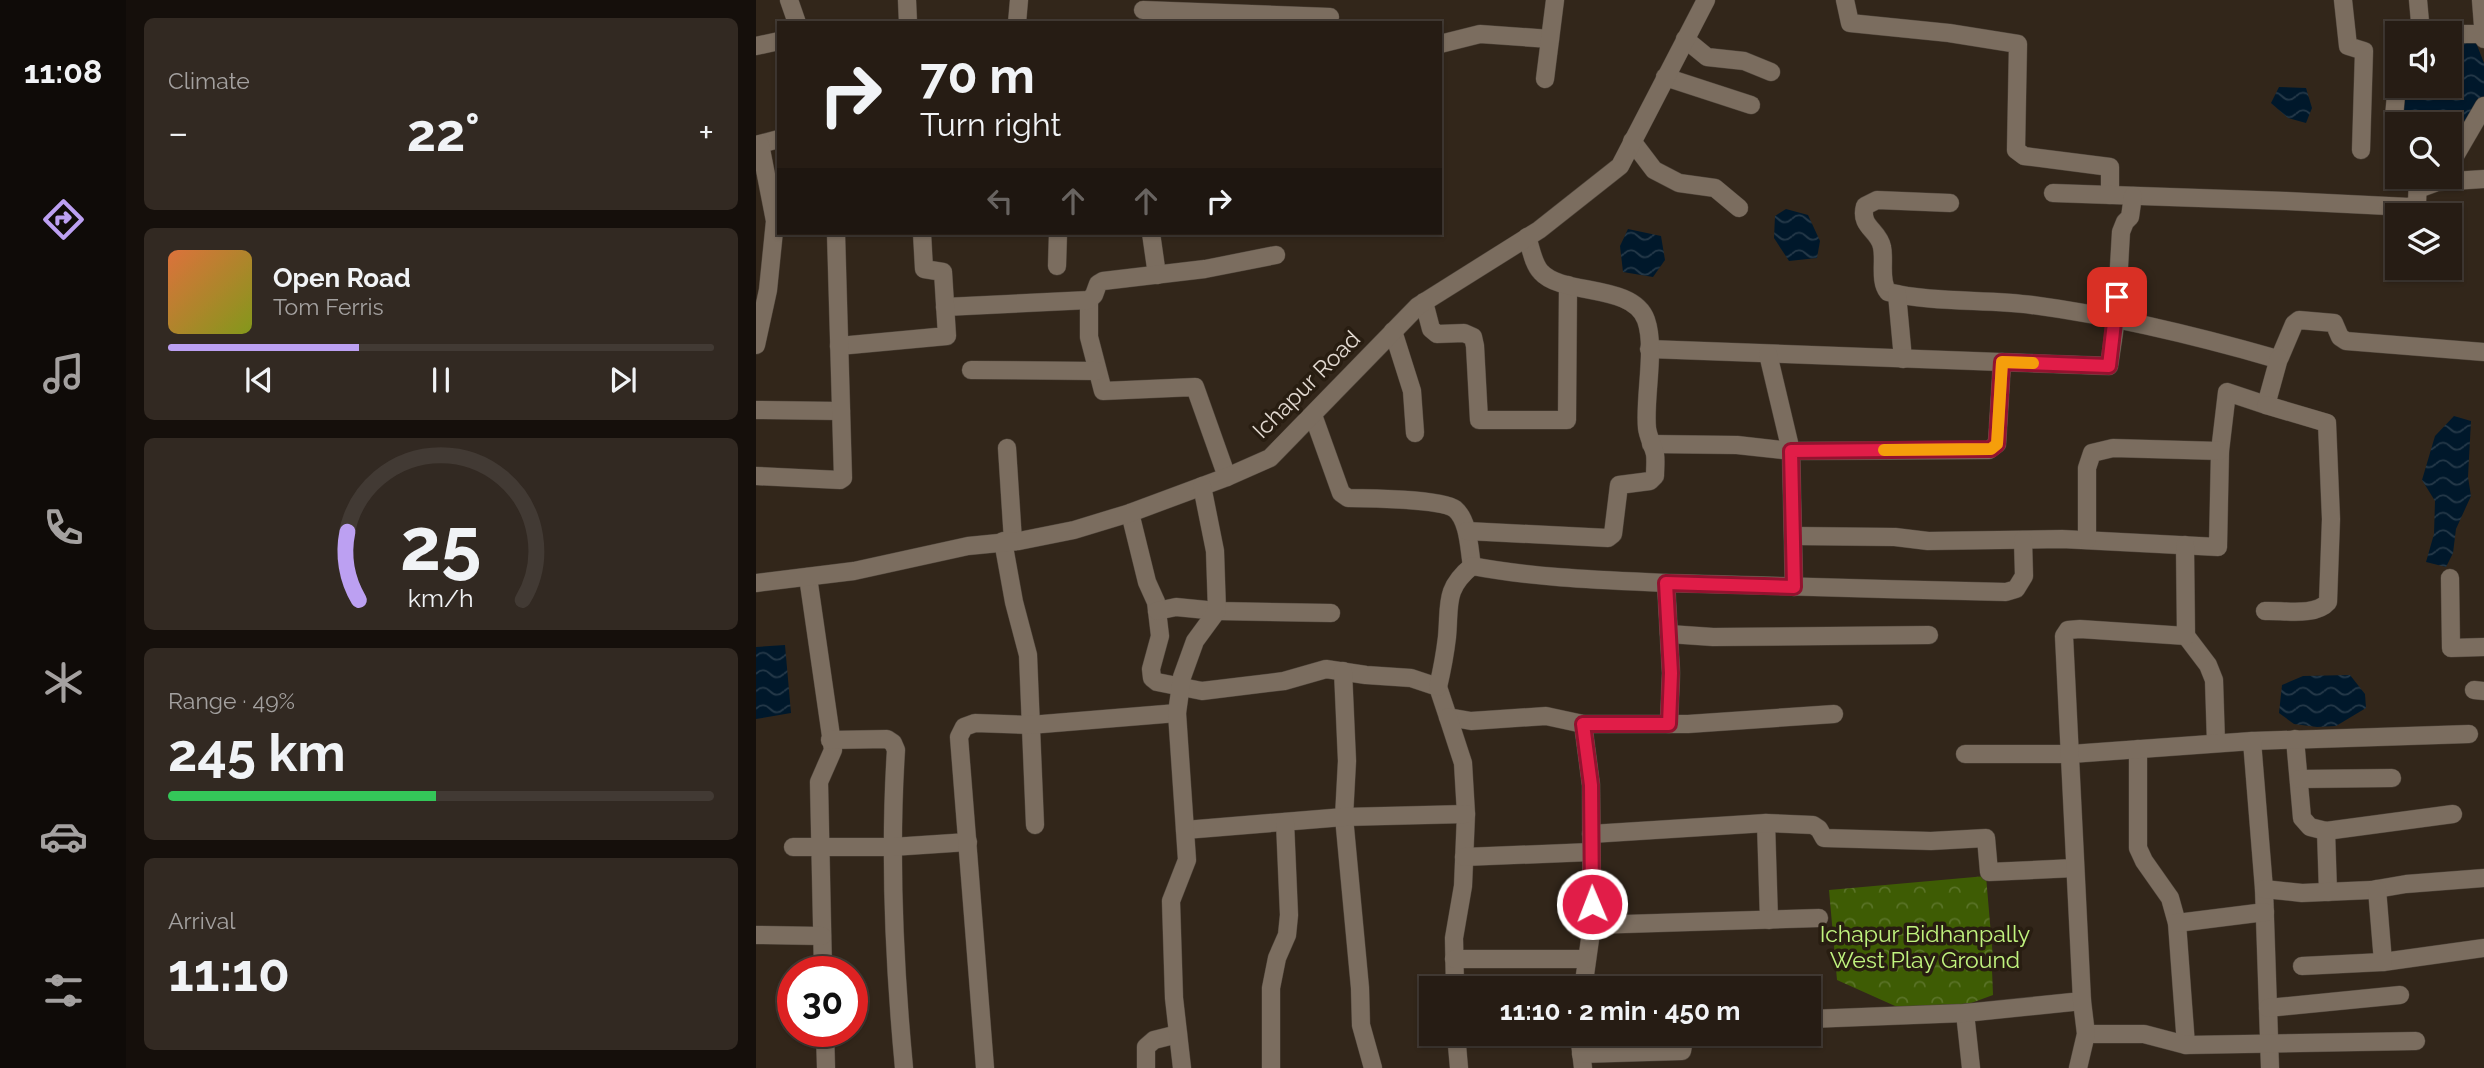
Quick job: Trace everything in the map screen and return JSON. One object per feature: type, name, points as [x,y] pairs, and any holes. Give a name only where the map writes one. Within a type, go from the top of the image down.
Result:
[{"type":"street","points":[[789,0],[796,21]]},
{"type":"street","points":[[907,0],[908,21]]},
{"type":"street","points":[[1017,21],[1019,0]]},
{"type":"street","points":[[1545,79],[1555,0]]},
{"type":"street","name":"Ichapur Road","points":[[756,583],[854,571],[968,546],[1074,530],[1130,513],[1270,458],[1424,302],[1527,237],[1620,166],[1706,0]]},
{"type":"street","points":[[1845,0],[1850,23],[1949,33],[2018,44],[2016,150],[2024,156],[2110,167],[2110,195]]},
{"type":"street","points":[[2343,0],[2348,46],[2364,51],[2361,150]]},
{"type":"street","points":[[2418,0],[2420,21]]},
{"type":"street","points":[[2462,34],[2484,35],[2481,0]]},
{"type":"street","points":[[1143,10],[1330,13]]},
{"type":"street","points":[[1442,44],[1480,34],[1550,39]]},
{"type":"street","points":[[1685,39],[1707,57],[1744,61],[1771,72]]},
{"type":"street","points":[[756,46],[777,41]]},
{"type":"street","points":[[1665,77],[1751,105]]},
{"type":"street","points":[[2462,144],[2484,106]]},
{"type":"street","points":[[756,345],[762,289],[775,221],[758,144],[777,139]]},
{"type":"street","points":[[1632,141],[1654,170],[1679,183],[1715,188],[1739,208]]},
{"type":"street","points":[[2462,180],[2484,179]]},
{"type":"street","points":[[2053,193],[2409,207],[2417,204],[2418,189]]},
{"type":"street","points":[[1649,349],[2109,366],[2116,319],[2121,232],[2130,217],[2133,196]]},
{"type":"street","points":[[1950,203],[1877,200],[1865,206],[1865,223],[1882,245],[1885,290],[1897,294],[2031,305],[2116,319],[2279,358]]},
{"type":"street","points":[[756,476],[843,478],[836,235]]},
{"type":"street","points":[[839,346],[947,336],[943,272],[924,269],[922,235]]},
{"type":"street","points":[[1057,266],[1058,235]]},
{"type":"street","points":[[1152,235],[1157,275]]},
{"type":"street","points":[[1467,531],[1610,537],[1613,534],[1619,485],[1654,479],[1655,454],[1647,430],[1649,349],[1646,320],[1635,304],[1624,299],[1568,285],[1545,276],[1539,271],[1527,237]]},
{"type":"street","points":[[945,307],[1089,300],[1094,296],[1100,282],[1205,270],[1276,255]]},
{"type":"street","points":[[1424,302],[1431,329],[1437,334],[1464,333],[1473,337],[1479,420],[1567,420],[1568,285]]},
{"type":"street","points":[[1897,294],[1903,359]]},
{"type":"street","points":[[1089,300],[1089,337],[1103,391],[1195,387],[1227,477]]},
{"type":"street","points":[[2266,405],[2279,358],[2294,324],[2299,320],[2333,323],[2337,326],[2340,337],[2346,341],[2484,352]]},
{"type":"street","points":[[1393,331],[1412,391],[1415,433]]},
{"type":"street","points":[[1768,354],[1791,451],[1794,587]]},
{"type":"street","points":[[1651,444],[1737,445],[1791,451],[1991,449],[1997,444],[2002,362]]},
{"type":"street","points":[[971,370],[1097,371]]},
{"type":"street","points":[[1794,537],[1895,537],[1928,541],[2087,540],[2218,547],[2220,451],[2227,392],[2327,423],[2331,519],[2328,602],[2314,610],[2264,611]]},
{"type":"street","points":[[756,410],[841,411]]},
{"type":"street","points":[[1313,415],[1338,489],[1344,496],[1447,505],[1458,511],[1467,531],[1472,566]]},
{"type":"street","points":[[1007,448],[1008,541],[1014,602],[1028,655],[1035,825]]},
{"type":"street","points":[[2087,540],[2087,468],[2092,453],[2113,448],[2220,451]]},
{"type":"street","points":[[1182,1068],[1174,998],[1171,901],[1187,860],[1177,713],[1182,677],[1195,641],[1217,611],[1215,551],[1202,485]]},
{"type":"street","points":[[1130,513],[1147,582],[1156,602],[1160,636],[1151,669],[1152,678],[1157,682],[1202,691],[1284,681],[1326,669],[1411,678],[1438,687]]},
{"type":"street","points":[[1472,566],[1517,575],[1666,583],[2006,592],[2016,589],[2024,576],[2023,540]]},
{"type":"street","points":[[2185,545],[2186,636],[2208,665],[2214,680],[2216,743]]},
{"type":"street","points":[[1455,976],[1454,938],[1463,886],[1466,814],[1463,763],[1438,687],[1447,636],[1448,598],[1458,578],[1472,566]]},
{"type":"street","points":[[808,577],[833,750],[819,782],[823,956]]},
{"type":"street","points":[[2450,578],[2451,648],[2484,647]]},
{"type":"street","points":[[1666,583],[1669,724]]},
{"type":"street","points":[[1157,611],[1176,607],[1217,611],[1331,612]]},
{"type":"street","points":[[2078,1068],[2086,1034],[2063,644],[2068,630],[2186,636]]},
{"type":"street","points":[[1669,634],[1713,637],[1929,635]]},
{"type":"street","points":[[1343,671],[1348,761],[1344,817],[1354,947],[1360,988],[1361,1025],[1374,1068]]},
{"type":"street","points":[[985,1068],[959,737],[964,727],[975,723],[1030,725],[1177,713]]},
{"type":"street","points":[[1448,717],[1471,721],[1546,716],[1583,724],[1669,724],[1834,714]]},
{"type":"street","points":[[1583,724],[1591,785],[1592,925],[1585,976]]},
{"type":"street","points":[[1965,754],[2071,754],[2252,741],[2469,734]]},
{"type":"street","points":[[830,740],[887,739],[893,743],[896,750],[892,847],[896,979],[904,1068]]},
{"type":"street","points":[[2295,739],[2304,821],[2310,827],[2326,831],[2453,814]]},
{"type":"street","points":[[2252,741],[2264,889],[2270,1068]]},
{"type":"street","points":[[2138,749],[2138,848],[2170,898],[2177,923],[2186,1045]]},
{"type":"street","points":[[2299,779],[2392,778]]},
{"type":"street","points":[[1185,830],[1344,817],[1466,814]]},
{"type":"street","points":[[1272,1068],[1272,980],[1277,958],[1287,935],[1289,915],[1285,822]]},
{"type":"street","points":[[1464,857],[1766,823],[1813,825],[1824,838],[1931,841],[1986,838],[1989,872],[2075,868]]},
{"type":"street","points":[[1766,823],[1769,919]]},
{"type":"street","points":[[2326,831],[2328,892]]},
{"type":"street","points":[[793,847],[892,847],[968,842]]},
{"type":"street","points":[[2264,889],[2302,893],[2377,890],[2406,884],[2484,878]]},
{"type":"street","points":[[2377,890],[2383,962]]},
{"type":"street","points":[[2177,923],[2265,912]]},
{"type":"street","points":[[1592,925],[1819,918]]},
{"type":"street","points":[[756,935],[822,936]]},
{"type":"street","points":[[2302,966],[2383,962],[2484,948]]},
{"type":"street","points":[[1454,959],[1587,959]]},
{"type":"street","points":[[2268,1008],[2399,995]]},
{"type":"street","points":[[1821,1019],[1965,1013],[2082,1001]]},
{"type":"street","points":[[1965,1013],[1971,1068]]},
{"type":"street","points":[[1146,1068],[1146,1047],[1154,1040],[1178,1034]]},
{"type":"street","points":[[2086,1034],[2144,1034],[2186,1045],[2416,1041]]},
{"type":"street","points":[[1457,1046],[1459,1068]]},
{"type":"street","points":[[1582,1061],[1682,1051],[1683,1046]]},
{"type":"street","points":[[825,1047],[826,1068]]},
{"type":"green space","name":"Ichapur Bidhanpally West Play Ground","points":[[1986,876],[1994,970],[1993,995],[1963,1006],[1904,1010],[1837,980],[1829,890]]},
{"type":"water","points":[[2462,40],[2475,40],[2484,63],[2484,96],[2462,128],[2462,112],[2399,112],[2401,98],[2462,98]]},
{"type":"water","points":[[2279,87],[2306,88],[2312,108],[2306,123],[2288,118],[2271,103]]},
{"type":"water","points":[[1786,209],[1808,215],[1820,241],[1817,258],[1789,261],[1774,238],[1775,216]]},
{"type":"water","points":[[1628,229],[1661,236],[1665,260],[1653,277],[1623,272],[1620,246]]},
{"type":"water","points":[[2454,416],[2471,421],[2468,477],[2471,496],[2456,529],[2453,553],[2446,567],[2426,562],[2434,534],[2435,501],[2422,480],[2435,436]]},
{"type":"water","points":[[785,645],[791,713],[756,719],[756,647]]},
{"type":"water","points":[[2350,675],[2365,694],[2366,708],[2336,726],[2294,724],[2279,713],[2282,685],[2303,676]]},
{"type":"slow traffic","points":[[1884,450],[1989,450],[1995,447],[2002,362],[2033,363]]},
{"type":"route","points":[[1592,904],[1591,785],[1583,724],[1669,724],[1671,673],[1666,583],[1794,587],[1791,451],[1989,450],[1997,444],[2002,362],[2109,366],[2117,297]]}]
